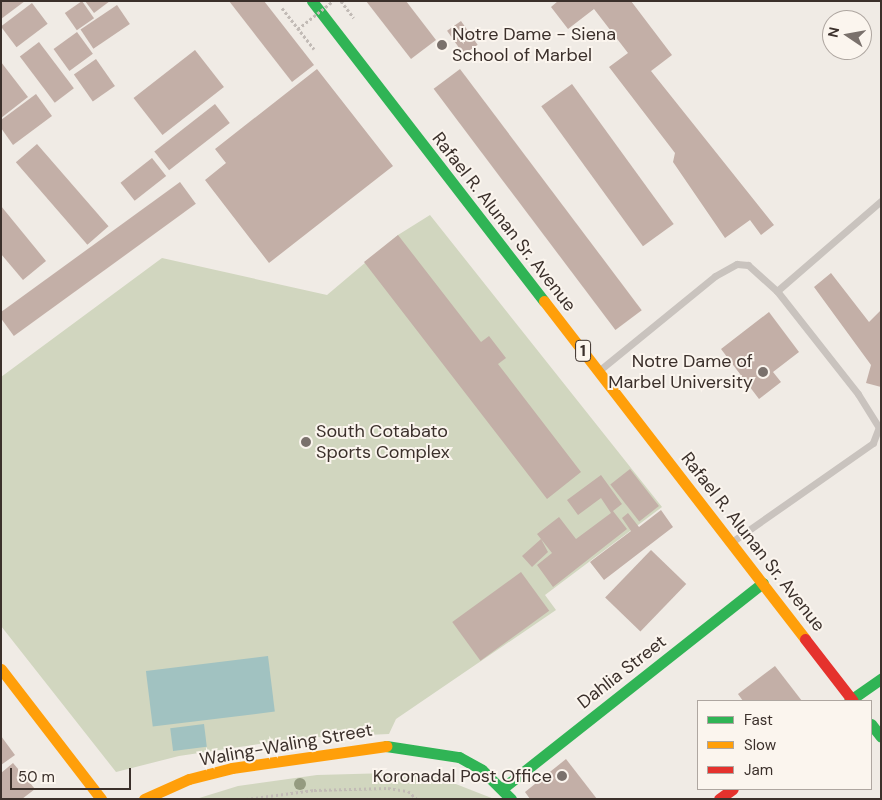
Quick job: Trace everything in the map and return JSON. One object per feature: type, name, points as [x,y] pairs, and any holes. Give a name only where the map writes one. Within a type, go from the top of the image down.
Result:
[{"type":"main road","name":"Rafael R. Alunan Sr. Avenue","points":[[312,1],[763,583],[851,700]]},
{"type":"main road","name":"Dahlia Street","points":[[503,788],[763,583]]},
{"type":"main road","points":[[1,669],[101,799]]},
{"type":"main road","points":[[853,700],[881,679]]},
{"type":"main road","points":[[872,725],[881,737]]},
{"type":"main road","name":"Waling-Waling Street","points":[[144,799],[189,779],[232,768],[384,746],[459,757],[503,788],[511,799]]},
{"type":"main road","points":[[719,799],[731,790]]},
{"type":"lane","points":[[777,291],[881,200]]},
{"type":"lane","points":[[599,371],[727,267],[748,265],[777,291],[869,409],[878,435],[864,450],[731,543]]},
{"type":"path","points":[[298,29],[333,1]]},
{"type":"path","points":[[341,1],[354,18]]},
{"type":"path","points":[[282,8],[314,49]]},
{"type":"path","points":[[246,799],[314,790],[388,788],[408,791],[417,799]]},
{"type":"green space","name":"South Cotabato Sports Complex","points":[[430,215],[662,507],[545,595],[556,610],[396,719],[389,734],[299,738],[179,756],[116,772],[1,626],[1,377],[162,258],[327,295],[398,235]]},
{"type":"green space","points":[[390,773],[438,777],[494,799],[196,799],[238,786],[317,775]]},
{"type":"water","points":[[268,656],[275,712],[153,727],[146,671]]},
{"type":"water","points":[[204,724],[207,747],[173,751],[170,728]]},
{"type":"building","points":[[1,1],[25,1],[1,19]]},
{"type":"building","points":[[82,1],[94,18],[77,30],[65,13]]},
{"type":"building","points":[[85,1],[110,1],[94,13]]},
{"type":"building","points":[[229,1],[264,1],[314,65],[292,82]]},
{"type":"building","points":[[366,1],[406,1],[436,40],[411,59]]},
{"type":"building","points":[[558,1],[631,1],[672,55],[651,71],[774,225],[761,235],[750,220],[725,238],[673,162],[675,153],[609,67],[628,53],[594,9],[568,29],[551,7]]},
{"type":"building","points":[[32,3],[48,24],[17,47],[1,26]]},
{"type":"building","points":[[117,5],[130,24],[93,49],[81,30]]},
{"type":"building","points":[[461,21],[478,45],[464,55],[447,31]]},
{"type":"building","points":[[77,32],[93,54],[69,71],[54,49]]},
{"type":"building","points":[[39,42],[74,88],[55,103],[20,56]]},
{"type":"building","points":[[195,50],[224,87],[162,135],[134,98]]},
{"type":"building","points":[[96,59],[115,86],[93,102],[74,74]]},
{"type":"building","points":[[1,62],[28,97],[1,118]]},
{"type":"building","points":[[317,69],[393,166],[269,263],[205,180],[226,163],[215,149]]},
{"type":"building","points":[[460,69],[642,310],[615,330],[434,89]]},
{"type":"building","points":[[572,84],[674,224],[643,246],[541,106]]},
{"type":"building","points":[[36,94],[52,116],[13,145],[1,128],[1,120]]},
{"type":"building","points":[[215,104],[230,123],[169,170],[154,151]]},
{"type":"building","points":[[37,144],[109,226],[87,245],[16,162]]},
{"type":"building","points":[[152,158],[166,176],[135,201],[120,183]]},
{"type":"building","points":[[180,182],[196,204],[14,336],[1,318],[1,312]]},
{"type":"building","points":[[1,206],[46,261],[23,280],[1,254]]},
{"type":"building","name":"South Cotabato Sports Complex","points":[[398,235],[481,342],[489,336],[506,358],[498,364],[581,472],[547,499],[364,262]]},
{"type":"building","points":[[831,273],[869,322],[881,310],[881,387],[866,383],[871,365],[814,287]]},
{"type":"building","points":[[769,312],[799,352],[773,372],[781,382],[759,399],[721,349]]},
{"type":"building","points":[[630,469],[659,506],[639,521],[610,484]]},
{"type":"building","points":[[601,475],[622,504],[613,511],[627,529],[553,587],[537,565],[552,553],[537,534],[559,517],[576,539],[611,513],[601,498],[578,515],[567,500]]},
{"type":"building","points":[[661,510],[673,527],[604,580],[590,562],[631,531],[622,518],[628,513],[639,527]]},
{"type":"building","points":[[541,539],[548,552],[532,567],[522,556]]},
{"type":"building","points":[[651,550],[686,584],[640,632],[605,597]]},
{"type":"building","points":[[521,572],[549,611],[480,661],[452,622]]},
{"type":"building","points":[[775,666],[801,700],[742,700],[738,694]]},
{"type":"building","points":[[1,736],[15,755],[1,765]]},
{"type":"building","name":"Koronadal Post Office","points":[[566,759],[597,799],[530,799],[525,792]]},
{"type":"building","points":[[13,763],[35,789],[22,799],[1,799],[1,773]]},
{"type":"traffic: fast","points":[[312,1],[544,301]]},
{"type":"traffic: fast","points":[[503,788],[763,583]]},
{"type":"traffic: fast","points":[[850,700],[881,679]]},
{"type":"traffic: fast","points":[[872,725],[881,737]]},
{"type":"traffic: fast","points":[[386,746],[459,757],[482,770],[511,799]]},
{"type":"traffic: slow","points":[[544,301],[805,639]]},
{"type":"traffic: slow","points":[[1,669],[101,799]]},
{"type":"traffic: slow","points":[[144,799],[189,779],[232,768],[386,746]]},
{"type":"traffic: jam","points":[[805,639],[852,700]]},
{"type":"traffic: jam","points":[[719,799],[732,790]]},
{"type":"place","name":"Notre Dame - Siena School of Marbel","points":[[442,45]]},
{"type":"place","name":"Notre Dame of Marbel University","points":[[763,372]]},
{"type":"place","name":"South Cotabato Sports Complex","points":[[306,442]]},
{"type":"place","name":"Koronadal Post Office","points":[[562,776]]}]
